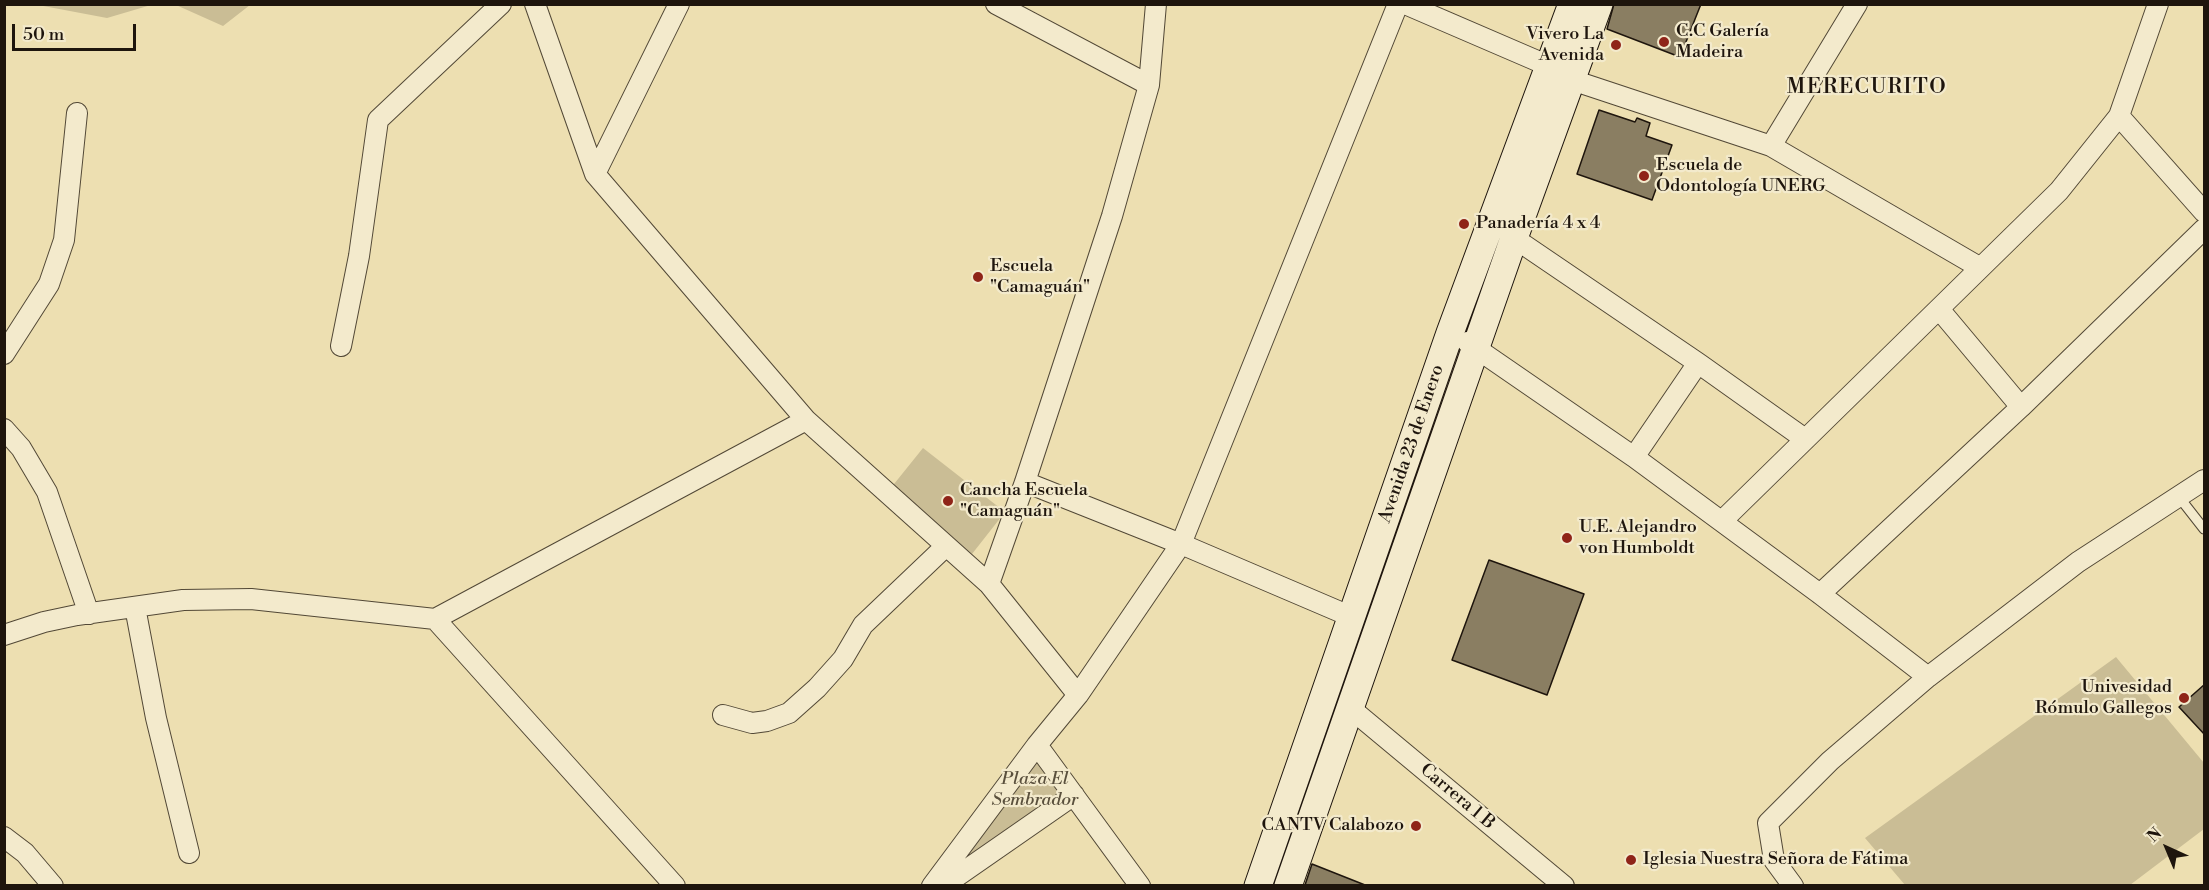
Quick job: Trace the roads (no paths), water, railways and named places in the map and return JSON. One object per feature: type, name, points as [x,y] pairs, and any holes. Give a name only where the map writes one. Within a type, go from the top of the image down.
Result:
[{"type":"main road","name":"Avenida 23 de Enero","points":[[1258,885],[1450,333],[1572,4]]},
{"type":"main road","name":"Avenida 23 de Enero","points":[[1288,885],[1514,238],[1599,4]]},
{"type":"street","points":[[341,346],[359,256],[378,120],[501,4]]},
{"type":"street","points":[[535,4],[595,174],[806,420],[989,584],[1078,695]]},
{"type":"street","points":[[595,174],[679,4]]},
{"type":"street","points":[[996,4],[1149,85]]},
{"type":"street","points":[[989,584],[1025,482],[1112,216],[1149,85],[1156,4]]},
{"type":"street","points":[[932,885],[1037,745],[1078,695],[1181,544],[1398,4]]},
{"type":"street","points":[[1405,4],[1549,66]]},
{"type":"street","points":[[1771,146],[1857,4]]},
{"type":"street","points":[[1722,521],[2059,191],[2119,116],[2157,4]]},
{"type":"street","points":[[1572,80],[1771,146],[1980,267]]},
{"type":"street","points":[[4,354],[49,284],[64,240],[77,113]]},
{"type":"street","points":[[2119,116],[2205,212]]},
{"type":"street","points":[[1820,594],[2021,407],[2205,229]]},
{"type":"street","points":[[1514,238],[1805,439]]},
{"type":"street","points":[[1939,309],[2021,407]]},
{"type":"street","points":[[1450,333],[1477,348],[1634,457],[1928,677]]},
{"type":"street","points":[[1634,457],[1698,363]]},
{"type":"street","points":[[4,635],[44,622],[183,600],[251,599],[435,619],[806,420]]},
{"type":"street","points":[[4,429],[21,448],[47,492],[89,614]]},
{"type":"street","points":[[1794,885],[1774,860],[1768,823],[1830,761],[1928,677],[2078,562],[2205,480]]},
{"type":"street","points":[[1025,482],[1181,544],[1352,617]]},
{"type":"street","points":[[723,715],[752,723],[789,714],[843,659],[863,625],[946,546]]},
{"type":"street","points":[[135,607],[156,718],[189,853]]},
{"type":"street","points":[[435,619],[675,885]]},
{"type":"street","name":"Carrera 1 B","points":[[1350,708],[1564,885]]},
{"type":"street","points":[[1037,745],[1140,885]]},
{"type":"street","points":[[943,885],[1074,795]]},
{"type":"street","points":[[4,837],[25,854],[53,885]]},
{"type":"lane","points":[[2179,497],[2205,529]]},
{"type":"place","name":"C.C Galería Madeira","points":[[1664,42]]},
{"type":"place","name":"Vivero La Avenida","points":[[1616,45]]},
{"type":"place","name":"Escuela de Odontología UNERG","points":[[1644,176]]},
{"type":"place","name":"Panadería 4 x 4","points":[[1464,224]]},
{"type":"place","name":"Escuela \"Camaguán\"","points":[[978,277]]},
{"type":"place","name":"Cancha Escuela \"Camaguán\"","points":[[948,501]]},
{"type":"place","name":"U.E. Alejandro von Humboldt","points":[[1567,538]]},
{"type":"place","name":"Univesidad Rómulo Gallegos","points":[[2184,698]]},
{"type":"place","name":"CANTV Calabozo","points":[[1416,826]]},
{"type":"place","name":"Iglesia Nuestra Señora de Fátima","points":[[1631,860]]},
{"type":"district","name":"MERECURITO","points":[[1867,88]]},
{"type":"park label","name":"Plaza El Sembrador","points":[[1035,790]]}]
